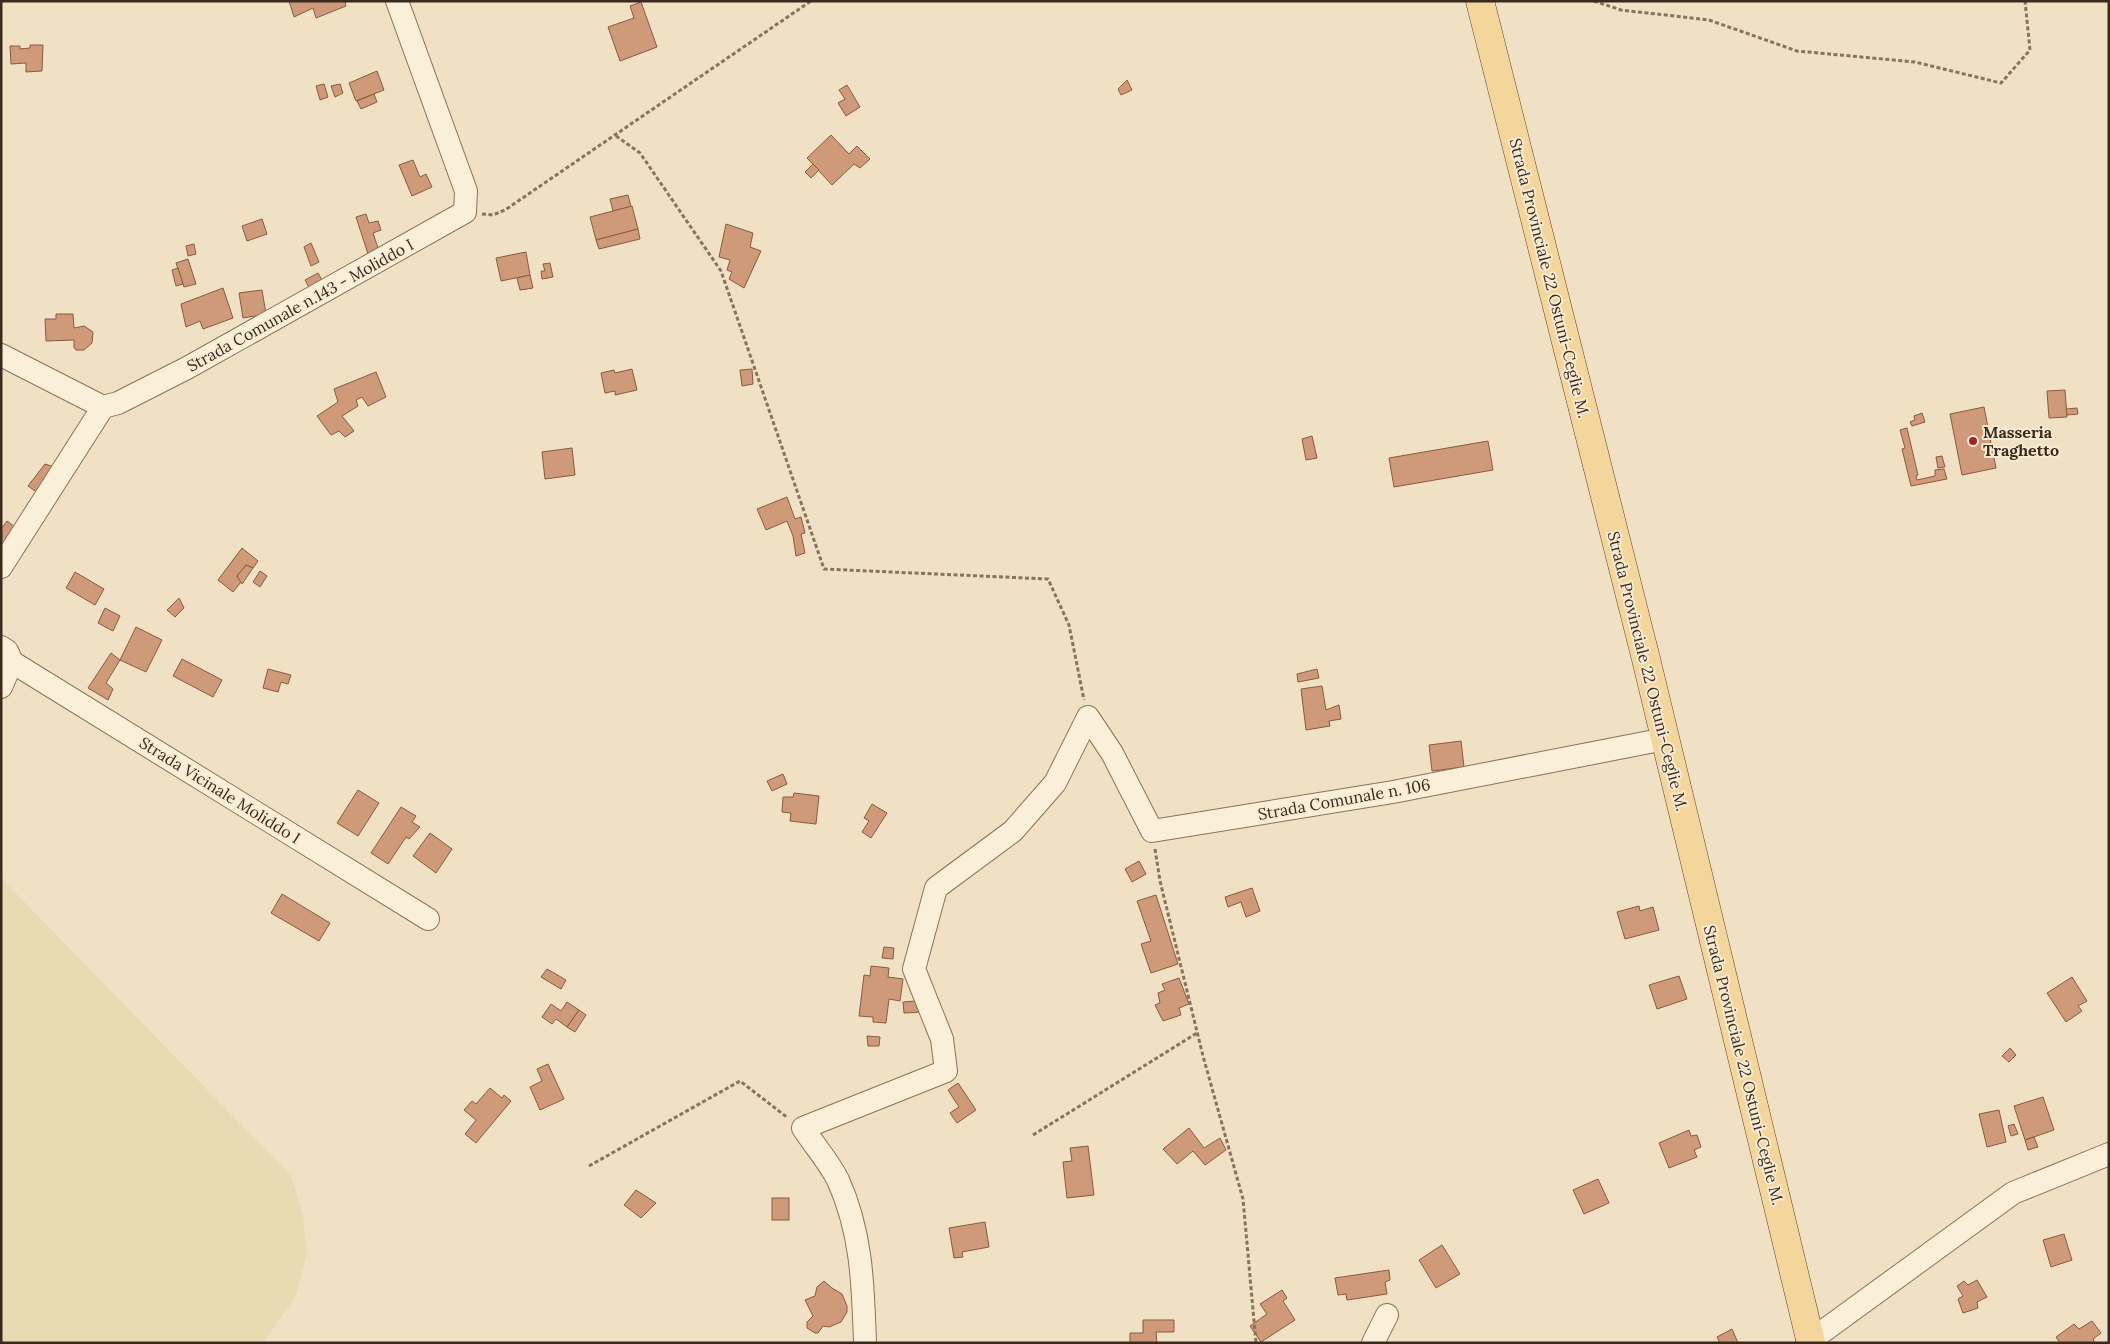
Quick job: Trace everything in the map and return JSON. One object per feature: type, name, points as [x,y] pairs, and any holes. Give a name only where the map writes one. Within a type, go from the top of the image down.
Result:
[{"type":"main road","name":"Strada Provinciale 22 Ostuni-Ceglie M.","points":[[1480,1],[1665,738],[1810,1342]]},
{"type":"street","points":[[397,1],[466,191],[465,212]]},
{"type":"street","name":"Strada Comunale n.143 - Moliddo I","points":[[103,407],[118,404],[187,368],[465,212]]},
{"type":"street","points":[[1,355],[103,407],[1,567]]},
{"type":"street","points":[[1,687],[7,655]]},
{"type":"street","name":"Strada Vicinale Moliddo I","points":[[7,655],[428,919]]},
{"type":"street","points":[[865,1343],[862,1266],[853,1223],[837,1178],[803,1128],[946,1072],[942,1040],[914,969],[936,888],[1014,831],[1055,783],[1088,717],[1112,753],[1152,831]]},
{"type":"street","name":"Strada Comunale n. 106","points":[[1152,831],[1393,792],[1665,738]]},
{"type":"street","points":[[1810,1342],[2013,1193],[2109,1154]]},
{"type":"street","points":[[1374,1343],[1387,1315]]},
{"type":"path","points":[[465,212],[493,216],[505,210],[811,1]]},
{"type":"path","points":[[1594,1],[1621,10],[1709,20],[1797,52],[1915,62],[2001,83],[2030,50],[2025,1]]},
{"type":"path","points":[[616,136],[640,152],[721,271],[824,569],[1048,579],[1069,625],[1088,717]]},
{"type":"path","points":[[1152,831],[1160,881],[1197,1033],[1244,1199],[1256,1343]]},
{"type":"path","points":[[1033,1135],[1197,1033]]},
{"type":"path","points":[[589,1166],[740,1082],[803,1128]]},
{"type":"shaded area","points":[[1,878],[291,1176],[303,1215],[307,1253],[296,1296],[263,1343],[1,1343]]},
{"type":"building","points":[[289,1],[345,1],[346,6],[316,18],[313,8],[294,17]]},
{"type":"building","points":[[641,2],[657,47],[620,61],[608,27],[634,18],[630,6]]},
{"type":"building","points":[[30,45],[43,45],[42,71],[26,72],[26,63],[11,64],[10,46],[20,46],[20,49],[30,48]]},
{"type":"building","points":[[377,71],[384,90],[356,101],[349,83]]},
{"type":"building","points":[[1127,80],[1132,90],[1121,95],[1118,89]]},
{"type":"building","points":[[324,84],[328,97],[320,100],[316,86]]},
{"type":"building","points":[[340,84],[343,93],[335,97],[331,86]]},
{"type":"building","points":[[847,85],[860,107],[846,116],[838,103],[845,99],[839,90]]},
{"type":"building","points":[[374,94],[377,102],[361,109],[357,101]]},
{"type":"building","points":[[831,135],[849,154],[857,146],[870,159],[860,168],[854,164],[832,185],[807,158]]},
{"type":"building","points":[[413,160],[420,177],[426,174],[432,187],[412,196],[399,165]]},
{"type":"building","points":[[813,164],[819,170],[811,178],[805,172]]},
{"type":"building","points":[[628,195],[631,207],[613,211],[610,199]]},
{"type":"building","points":[[632,206],[638,229],[596,240],[590,217]]},
{"type":"building","points":[[366,214],[369,223],[378,221],[381,230],[373,233],[379,251],[369,257],[356,217]]},
{"type":"building","points":[[262,219],[267,234],[247,241],[242,226]]},
{"type":"building","points":[[726,224],[753,233],[750,247],[761,251],[744,288],[729,279],[732,272],[727,270],[730,260],[719,257]]},
{"type":"building","points":[[638,229],[640,239],[599,249],[596,240]]},
{"type":"building","points":[[311,243],[319,262],[311,266],[304,247]]},
{"type":"building","points":[[194,244],[196,254],[188,256],[186,246]]},
{"type":"building","points":[[526,252],[530,275],[501,281],[496,258]]},
{"type":"building","points":[[188,259],[196,284],[184,287],[176,263]]},
{"type":"building","points":[[550,263],[553,277],[542,279],[541,271],[545,271],[543,264]]},
{"type":"building","points":[[178,268],[183,284],[176,286],[172,270]]},
{"type":"building","points":[[318,273],[324,284],[311,291],[305,280]]},
{"type":"building","points":[[530,275],[533,288],[520,290],[517,278]]},
{"type":"building","points":[[223,288],[233,318],[203,329],[200,321],[186,327],[181,304]]},
{"type":"building","points":[[262,290],[266,314],[243,318],[239,293]]},
{"type":"building","points":[[56,314],[73,314],[74,328],[84,326],[93,332],[92,343],[84,350],[76,350],[74,348],[74,340],[46,341],[45,319],[56,319]]},
{"type":"building","points":[[632,369],[637,390],[615,395],[615,391],[605,393],[601,373],[614,370],[615,373]]},
{"type":"building","points":[[752,369],[753,384],[742,386],[740,370]]},
{"type":"building","points":[[376,372],[386,397],[368,406],[362,397],[356,400],[358,406],[342,416],[354,431],[345,437],[339,431],[331,435],[317,416],[338,402],[334,389]]},
{"type":"building","points":[[2065,390],[2067,417],[2049,418],[2047,391]]},
{"type":"building","name":"Masseria Traghetto","points":[[1984,407],[1996,468],[1962,475],[1950,414]]},
{"type":"building","points":[[2077,408],[2078,414],[2067,415],[2066,409]]},
{"type":"building","points":[[1922,413],[1925,422],[1912,426],[1910,422],[1915,420],[1914,416]]},
{"type":"building","points":[[1907,428],[1918,475],[1916,476],[1917,480],[1935,476],[1935,470],[1944,469],[1947,479],[1911,486],[1902,449],[1905,448],[1900,430]]},
{"type":"building","points":[[1312,436],[1317,458],[1306,460],[1302,439]]},
{"type":"building","points":[[1488,441],[1493,470],[1394,487],[1389,458]]},
{"type":"building","points":[[572,448],[575,475],[545,479],[542,452]]},
{"type":"building","points":[[1942,456],[1945,467],[1938,468],[1936,457]]},
{"type":"building","points":[[45,464],[58,468],[41,495],[28,486]]},
{"type":"building","points":[[787,497],[795,519],[801,517],[805,533],[801,534],[805,553],[796,556],[793,536],[787,521],[766,530],[757,509]]},
{"type":"building","points":[[7,521],[19,530],[1,556],[1,529]]},
{"type":"building","points":[[242,548],[258,561],[253,568],[246,565],[237,576],[241,582],[233,592],[218,580]]},
{"type":"building","points":[[246,565],[253,568],[242,584],[237,576]]},
{"type":"building","points":[[260,571],[267,576],[260,587],[253,582]]},
{"type":"building","points":[[75,572],[104,589],[95,605],[66,588]]},
{"type":"building","points":[[179,598],[184,608],[175,617],[167,610]]},
{"type":"building","points":[[105,608],[120,616],[113,631],[98,623]]},
{"type":"building","points":[[136,627],[162,640],[146,672],[120,660]]},
{"type":"building","points":[[111,653],[120,660],[106,683],[113,689],[108,700],[88,688]]},
{"type":"building","points":[[182,659],[222,680],[213,697],[173,676]]},
{"type":"building","points":[[268,669],[291,675],[288,684],[281,682],[278,692],[263,688]]},
{"type":"building","points":[[1317,669],[1319,678],[1298,682],[1297,674]]},
{"type":"building","points":[[1322,686],[1326,710],[1339,705],[1341,719],[1329,721],[1330,726],[1306,730],[1301,689]]},
{"type":"building","points":[[1461,741],[1464,767],[1432,771],[1429,745]]},
{"type":"building","points":[[783,774],[787,784],[772,791],[767,781]]},
{"type":"building","points":[[358,790],[379,803],[358,836],[337,823]]},
{"type":"building","points":[[794,793],[819,796],[816,824],[790,821],[791,813],[782,812],[783,797],[793,797]]},
{"type":"building","points":[[872,804],[887,813],[871,838],[862,832],[869,821],[864,818]]},
{"type":"building","points":[[401,807],[416,816],[412,822],[420,827],[409,839],[406,837],[388,864],[371,853]]},
{"type":"building","points":[[430,833],[452,849],[436,873],[413,856]]},
{"type":"building","points":[[1139,861],[1146,874],[1132,882],[1125,869]]},
{"type":"building","points":[[1252,888],[1260,911],[1246,917],[1241,902],[1228,907],[1225,897]]},
{"type":"building","points":[[282,894],[330,923],[319,941],[271,913]]},
{"type":"building","points":[[1156,895],[1178,964],[1151,973],[1141,944],[1151,941],[1137,901]]},
{"type":"building","points":[[1639,906],[1640,911],[1653,907],[1659,930],[1625,939],[1617,912]]},
{"type":"building","points":[[884,947],[894,948],[893,959],[882,958]]},
{"type":"building","points":[[871,966],[889,968],[888,977],[903,979],[900,1001],[889,999],[886,1023],[873,1022],[873,1017],[859,1016],[864,975],[870,976]]},
{"type":"building","points":[[547,969],[566,980],[561,989],[541,977]]},
{"type":"building","points":[[1679,976],[1687,999],[1657,1009],[1649,985]]},
{"type":"building","points":[[2072,977],[2087,1001],[2078,1006],[2082,1011],[2066,1022],[2047,993]]},
{"type":"building","points":[[1179,978],[1189,1004],[1179,1008],[1181,1015],[1163,1021],[1155,1005],[1160,1003],[1158,993],[1165,990],[1162,984]]},
{"type":"building","points":[[915,1001],[922,1012],[904,1013],[903,1002]]},
{"type":"building","points":[[567,1002],[579,1010],[567,1027],[556,1019],[552,1024],[542,1017],[551,1004],[561,1011]]},
{"type":"building","points":[[579,1010],[586,1015],[575,1032],[567,1027]]},
{"type":"building","points":[[867,1036],[880,1037],[879,1046],[868,1046]]},
{"type":"building","points":[[2010,1048],[2016,1055],[2009,1062],[2002,1056]]},
{"type":"building","points":[[548,1064],[564,1099],[540,1110],[530,1087],[542,1081],[537,1069]]},
{"type":"building","points":[[958,1083],[976,1110],[957,1123],[950,1113],[959,1107],[948,1090]]},
{"type":"building","points":[[490,1088],[502,1098],[504,1095],[511,1101],[476,1143],[465,1134],[476,1120],[464,1110],[472,1101],[476,1104]]},
{"type":"building","points":[[2043,1097],[2054,1130],[2025,1140],[2014,1106]]},
{"type":"building","points":[[1999,1110],[2006,1142],[1987,1147],[1979,1114]]},
{"type":"building","points":[[2014,1124],[2018,1134],[2011,1136],[2008,1126]]},
{"type":"building","points":[[1189,1128],[1204,1148],[1220,1138],[1226,1150],[1205,1165],[1193,1151],[1177,1164],[1163,1149]]},
{"type":"building","points":[[1689,1130],[1691,1136],[1697,1135],[1701,1147],[1694,1150],[1697,1157],[1669,1168],[1659,1143]]},
{"type":"building","points":[[2034,1137],[2038,1147],[2028,1150],[2025,1140]]},
{"type":"building","points":[[1088,1146],[1094,1195],[1067,1198],[1063,1162],[1072,1161],[1070,1148]]},
{"type":"building","points":[[1598,1179],[1609,1203],[1584,1214],[1573,1190]]},
{"type":"building","points":[[636,1190],[656,1203],[641,1218],[624,1205]]},
{"type":"building","points":[[772,1198],[789,1198],[789,1220],[772,1220]]},
{"type":"building","points":[[985,1222],[989,1247],[962,1252],[963,1257],[954,1258],[949,1228]]},
{"type":"building","points":[[2064,1234],[2072,1260],[2051,1267],[2043,1240]]},
{"type":"building","points":[[1442,1245],[1460,1274],[1436,1288],[1419,1260]]},
{"type":"building","points":[[1389,1270],[1390,1280],[1385,1282],[1387,1294],[1347,1300],[1346,1294],[1338,1295],[1335,1278]]},
{"type":"building","points":[[1977,1280],[1987,1297],[1977,1302],[1978,1308],[1963,1313],[1958,1299],[1963,1296],[1957,1286],[1964,1281],[1968,1285]]},
{"type":"building","points":[[824,1281],[842,1294],[847,1306],[847,1312],[841,1322],[829,1327],[823,1326],[818,1333],[815,1333],[807,1328],[807,1322],[813,1316],[805,1300],[815,1296],[817,1287]]},
{"type":"building","points":[[1282,1290],[1287,1298],[1283,1301],[1295,1320],[1261,1342],[1250,1326],[1267,1314],[1260,1304]]},
{"type":"building","points":[[1143,1320],[1174,1320],[1174,1332],[1156,1332],[1157,1343],[1130,1343],[1130,1333],[1143,1333]]},
{"type":"building","points":[[2092,1321],[2101,1333],[2093,1339],[2095,1343],[2060,1343],[2056,1337],[2074,1324],[2079,1329]]},
{"type":"building","points":[[1732,1329],[1738,1343],[1720,1343],[1717,1337]]},
{"type":"place","name":"Masseria Traghetto","points":[[1973,441]]}]
